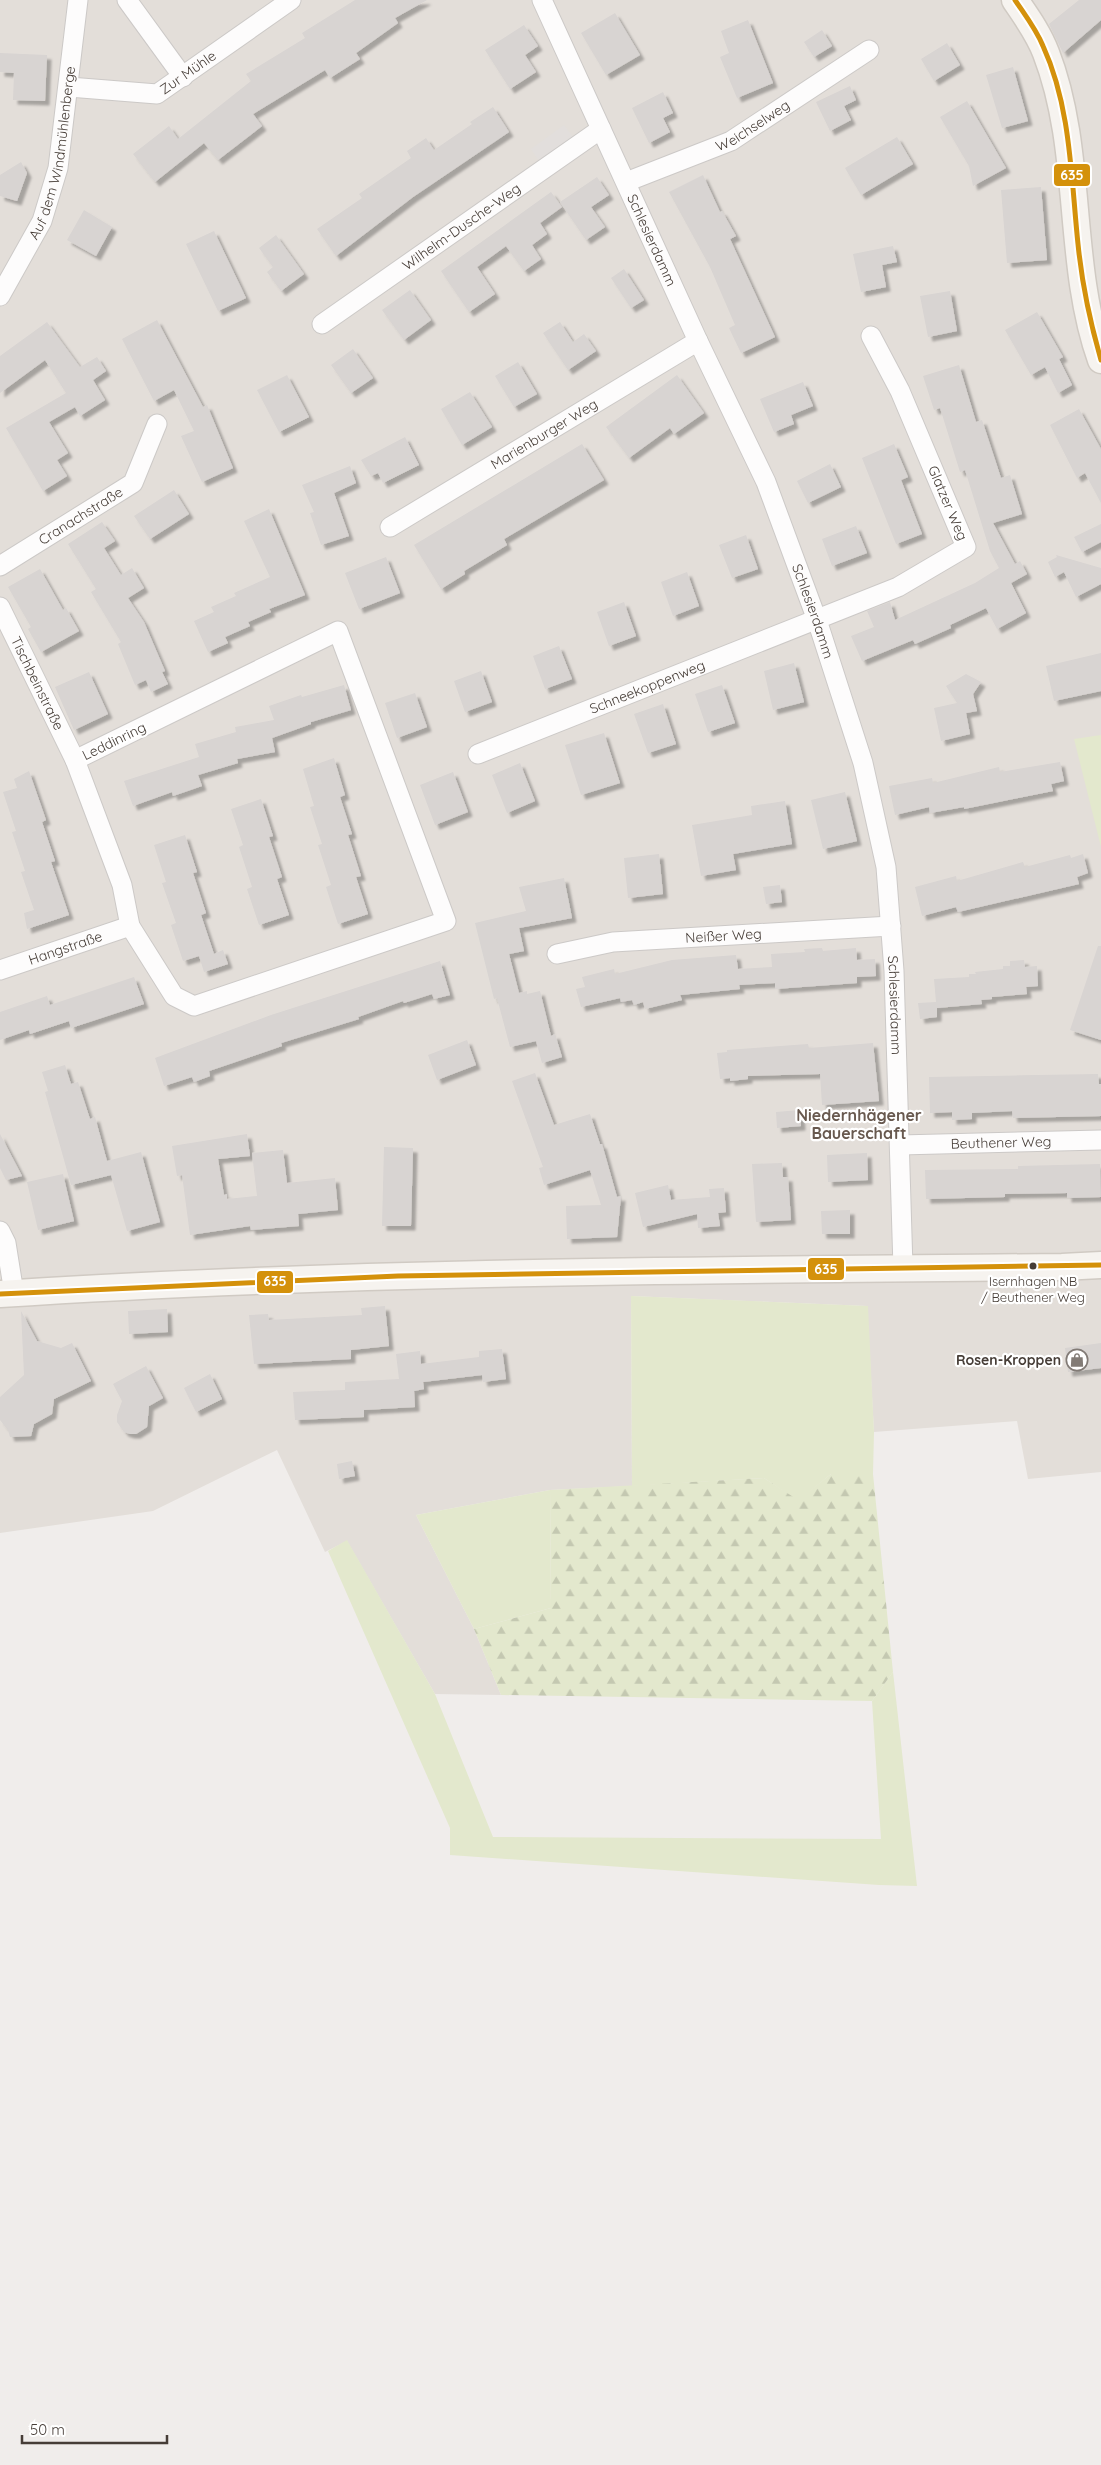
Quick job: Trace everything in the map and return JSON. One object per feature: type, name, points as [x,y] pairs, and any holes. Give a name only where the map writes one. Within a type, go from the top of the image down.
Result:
[{"type":"main road","points":[[1015,0],[1045,51],[1061,104],[1069,150],[1085,300],[1092,336],[1101,360]]},
{"type":"main road","points":[[7,1293],[199,1283],[432,1276],[1101,1265]]},
{"type":"street","name":"Auf dem Windmühlenberge","points":[[0,296],[42,221],[58,168],[78,0]]},
{"type":"street","points":[[127,0],[183,76]]},
{"type":"street","name":"Zur Mühle","points":[[69,87],[156,94],[291,0]]},
{"type":"street","name":"Schlesierdamm","points":[[542,0],[698,341],[766,482],[817,620],[863,762],[886,867],[891,926],[898,1054],[903,1268]]},
{"type":"street","name":"Weichselweg","points":[[626,182],[731,141],[869,50]]},
{"type":"street","name":"Wilhelm-Dusche-Weg","points":[[322,324],[601,128]]},
{"type":"street","name":"Glatzer Weg","points":[[817,620],[898,587],[966,547],[900,391],[871,336]]},
{"type":"street","name":"Marienburger Weg","points":[[390,527],[698,341]]},
{"type":"street","name":"Cranachstraße","points":[[0,566],[133,483],[157,424]]},
{"type":"street","name":"Tischbeinstraße","points":[[0,608],[74,760]]},
{"type":"street","name":"Schneekoppenweg","points":[[478,754],[817,620]]},
{"type":"street","name":"Leddinring","points":[[338,631],[446,921],[194,1006],[174,996],[130,926],[122,885],[74,760],[338,631]]},
{"type":"street","name":"Hangstraße","points":[[0,970],[130,926]]},
{"type":"street","name":"Neißer Weg","points":[[557,954],[613,942],[891,926]]},
{"type":"street","name":"Beuthener Weg","points":[[900,1145],[1101,1140]]},
{"type":"street","points":[[0,1231],[6,1243],[7,1293]]},
{"type":"shaded area","points":[[0,0],[1101,0],[1101,1472],[1028,1479],[1017,1421],[874,1432],[867,1306],[631,1296],[632,1486],[550,1490],[416,1515],[474,1629],[501,1695],[435,1694],[347,1541],[325,1552],[277,1450],[153,1511],[0,1533]]},
{"type":"shaded area","points":[[564,125],[579,145],[545,170],[531,149]]},
{"type":"green space","points":[[1101,735],[1101,847],[1074,739]]},
{"type":"green space","points":[[631,1296],[868,1306],[874,1432],[873,1474],[831,1474],[798,1501],[764,1478],[632,1486]]},
{"type":"green space","points":[[831,1474],[873,1474],[893,1672],[872,1701],[501,1695],[474,1629],[551,1608],[550,1490],[764,1478],[798,1500]]},
{"type":"green space","points":[[550,1490],[551,1608],[474,1629],[416,1515]]},
{"type":"green space","points":[[347,1540],[435,1694],[493,1837],[881,1839],[872,1701],[893,1672],[917,1886],[879,1885],[450,1855],[450,1828],[328,1551]]},
{"type":"building","points":[[355,0],[427,0],[395,18],[398,23],[356,53],[360,59],[330,78],[325,70],[253,114],[262,126],[218,160],[204,143],[155,182],[133,154],[169,126],[178,139],[251,81],[246,74],[305,38],[302,33]]},
{"type":"building","points":[[1079,0],[1101,0],[1101,20],[1063,53],[1049,24]]},
{"type":"building","points":[[615,13],[640,55],[606,75],[581,33]]},
{"type":"building","points":[[748,20],[773,83],[737,98],[720,57],[729,53],[721,31]]},
{"type":"building","points":[[524,25],[538,46],[525,55],[536,72],[510,89],[485,50]]},
{"type":"building","points":[[822,30],[832,46],[814,57],[804,42]]},
{"type":"building","points":[[947,43],[960,65],[934,81],[921,59]]},
{"type":"building","points":[[0,53],[47,55],[45,101],[13,100],[14,73],[0,72]]},
{"type":"building","points":[[1013,67],[1028,121],[1002,128],[986,75]]},
{"type":"building","points":[[850,86],[856,100],[844,106],[851,120],[830,131],[816,102]]},
{"type":"building","points":[[663,92],[673,113],[663,118],[670,132],[649,143],[632,108]]},
{"type":"building","points":[[967,101],[1006,168],[973,186],[969,166],[940,117]]},
{"type":"building","points":[[493,107],[509,132],[413,197],[336,256],[317,229],[362,198],[359,194],[411,158],[407,151],[426,138],[434,150]]},
{"type":"building","points":[[897,137],[913,164],[861,195],[845,168]]},
{"type":"building","points":[[21,162],[27,173],[17,201],[0,196],[0,175]]},
{"type":"building","points":[[703,175],[720,212],[722,211],[736,236],[730,239],[775,337],[741,353],[729,328],[735,325],[710,267],[669,192]]},
{"type":"building","points":[[597,177],[609,195],[591,207],[605,227],[586,240],[560,202]]},
{"type":"building","points":[[1041,187],[1047,260],[1007,263],[1001,190]]},
{"type":"building","points":[[551,192],[562,207],[540,223],[547,234],[532,245],[541,259],[524,271],[506,246],[477,267],[495,294],[469,312],[441,271]]},
{"type":"building","points":[[84,210],[112,227],[96,256],[67,240]]},
{"type":"building","points":[[214,231],[246,298],[218,311],[186,244]]},
{"type":"building","points":[[276,235],[304,274],[281,291],[267,272],[273,267],[259,248]]},
{"type":"building","points":[[893,246],[897,262],[882,265],[886,287],[861,292],[853,254]]},
{"type":"building","points":[[624,269],[644,300],[631,308],[611,278]]},
{"type":"building","points":[[410,290],[431,320],[404,340],[382,310]]},
{"type":"building","points":[[950,291],[957,331],[928,337],[920,296]]},
{"type":"building","points":[[1037,312],[1063,357],[1059,359],[1072,385],[1058,393],[1045,367],[1031,375],[1005,330]]},
{"type":"building","points":[[157,320],[203,407],[207,405],[233,468],[202,482],[181,436],[194,431],[174,390],[154,401],[122,339]]},
{"type":"building","points":[[47,322],[80,367],[97,357],[106,371],[93,380],[105,400],[80,416],[75,407],[49,422],[68,453],[57,460],[67,476],[43,491],[6,428],[66,393],[45,360],[0,393],[0,356]]},
{"type":"building","points":[[560,322],[573,342],[584,334],[596,351],[568,370],[543,333]]},
{"type":"building","points":[[353,349],[373,378],[351,393],[331,365]]},
{"type":"building","points":[[518,362],[537,394],[514,407],[495,376]]},
{"type":"building","points":[[959,365],[976,422],[982,420],[1001,478],[1010,475],[1022,514],[993,523],[1015,564],[1020,561],[1027,574],[1011,583],[1026,613],[997,629],[986,608],[950,625],[951,628],[915,644],[913,640],[862,661],[851,636],[874,627],[867,611],[890,602],[895,620],[975,583],[999,568],[990,551],[965,470],[960,472],[940,408],[934,410],[923,376]]},
{"type":"building","points":[[287,375],[309,417],[279,432],[257,390]]},
{"type":"building","points":[[677,375],[704,413],[674,434],[670,428],[629,458],[606,427]]},
{"type":"building","points":[[803,382],[813,406],[791,415],[794,424],[774,432],[760,399]]},
{"type":"building","points":[[470,392],[492,427],[462,445],[441,409]]},
{"type":"building","points":[[1079,409],[1101,449],[1101,503],[1085,473],[1077,478],[1050,425]]},
{"type":"building","points":[[405,437],[419,465],[383,483],[378,473],[371,476],[361,460]]},
{"type":"building","points":[[582,444],[604,480],[504,539],[507,545],[464,571],[465,574],[441,589],[414,545]]},
{"type":"building","points":[[894,444],[908,477],[901,480],[922,534],[896,544],[862,458]]},
{"type":"building","points":[[830,464],[841,487],[808,503],[797,481]]},
{"type":"building","points":[[350,466],[356,483],[334,493],[349,536],[321,545],[310,513],[314,512],[302,485]]},
{"type":"building","points":[[174,490],[189,514],[150,539],[134,516]]},
{"type":"building","points":[[269,509],[305,595],[269,609],[271,612],[248,622],[250,626],[225,637],[228,643],[208,652],[194,621],[214,612],[211,607],[236,596],[234,593],[270,577],[244,521]]},
{"type":"building","points":[[102,522],[115,541],[104,548],[121,575],[132,568],[144,588],[128,598],[144,622],[165,671],[162,672],[168,684],[151,692],[146,680],[135,685],[118,644],[121,642],[91,592],[96,589],[68,544]]},
{"type":"building","points":[[1101,524],[1101,542],[1082,552],[1074,537]]},
{"type":"building","points":[[856,526],[867,553],[832,566],[822,539]]},
{"type":"building","points":[[746,535],[758,569],[732,578],[719,545]]},
{"type":"building","points":[[1056,555],[1101,568],[1101,584],[1076,597],[1064,572],[1055,577],[1048,562],[1057,557]]},
{"type":"building","points":[[386,557],[400,593],[359,609],[345,573]]},
{"type":"building","points":[[40,569],[63,610],[66,608],[79,631],[41,652],[28,629],[31,627],[8,587]]},
{"type":"building","points":[[687,572],[699,606],[673,616],[661,582]]},
{"type":"building","points":[[624,602],[636,636],[609,646],[597,612]]},
{"type":"building","points":[[559,646],[572,679],[545,689],[533,656]]},
{"type":"building","points":[[1101,653],[1101,691],[1054,701],[1046,666]]},
{"type":"building","points":[[794,663],[804,702],[773,710],[764,671]]},
{"type":"building","points":[[481,671],[492,702],[465,712],[454,681]]},
{"type":"building","points":[[89,672],[108,714],[74,730],[55,687]]},
{"type":"building","points":[[966,674],[981,682],[973,694],[977,711],[966,713],[970,734],[941,741],[934,708],[957,703],[946,686]]},
{"type":"building","points":[[344,685],[351,710],[311,722],[311,724],[272,738],[275,752],[237,759],[238,763],[198,775],[202,786],[173,796],[172,792],[133,806],[124,781],[199,757],[195,744],[236,732],[235,727],[274,720],[269,706],[301,695],[302,697]]},
{"type":"building","points":[[722,685],[735,723],[708,732],[695,694]]},
{"type":"building","points":[[415,693],[427,727],[397,738],[385,703]]},
{"type":"building","points":[[663,704],[676,744],[648,753],[634,714]]},
{"type":"building","points":[[604,733],[620,783],[581,795],[565,745]]},
{"type":"building","points":[[334,758],[345,795],[340,797],[352,834],[348,835],[361,876],[356,877],[368,914],[338,924],[326,887],[331,885],[318,845],[322,844],[310,807],[314,806],[303,769]]},
{"type":"building","points":[[1060,762],[1064,781],[1051,784],[1053,791],[964,809],[964,807],[930,813],[929,807],[895,815],[889,786],[932,778],[933,783],[999,767],[1000,772]]},
{"type":"building","points":[[520,763],[535,801],[507,813],[492,775]]},
{"type":"building","points":[[29,771],[46,820],[42,822],[55,861],[51,862],[69,915],[27,929],[24,913],[34,910],[21,872],[25,871],[12,832],[16,831],[3,792],[17,788],[14,779]]},
{"type":"building","points":[[453,772],[468,812],[435,825],[420,785]]},
{"type":"building","points":[[845,792],[857,841],[823,849],[811,800]]},
{"type":"building","points":[[261,799],[273,836],[269,837],[282,877],[277,879],[289,915],[259,925],[247,889],[252,887],[239,847],[243,845],[231,809]]},
{"type":"building","points":[[785,801],[792,844],[733,854],[736,870],[701,876],[692,825],[752,815],[751,806]]},
{"type":"building","points":[[185,835],[197,872],[193,873],[206,913],[201,915],[214,954],[223,950],[228,964],[204,972],[199,956],[183,961],[171,925],[176,923],[162,883],[166,882],[154,845]]},
{"type":"building","points":[[659,854],[663,894],[628,898],[624,858]]},
{"type":"building","points":[[1083,854],[1088,873],[1077,877],[1079,884],[958,912],[956,907],[922,916],[915,887],[956,876],[957,881],[1023,862],[1025,867],[1070,855],[1071,858]]},
{"type":"building","points":[[564,878],[572,918],[519,928],[524,951],[509,954],[519,993],[527,991],[527,994],[540,991],[551,1036],[555,1034],[562,1057],[542,1063],[536,1041],[510,1047],[497,998],[494,999],[475,923],[526,911],[519,887]]},
{"type":"building","points":[[780,885],[782,902],[766,904],[763,887]]},
{"type":"building","points":[[1098,946],[1101,946],[1101,1040],[1070,1030]]},
{"type":"building","points":[[822,948],[823,951],[856,948],[857,960],[875,959],[876,976],[857,977],[857,983],[775,989],[775,983],[739,985],[740,989],[680,995],[682,1000],[645,1009],[643,1002],[634,1005],[632,1000],[621,1002],[620,998],[581,1007],[576,989],[585,987],[582,977],[614,969],[615,974],[672,960],[736,955],[738,969],[772,967],[771,954],[805,952],[804,949]]},
{"type":"building","points":[[1024,960],[1025,967],[1037,966],[1038,986],[1026,987],[1027,994],[992,997],[992,999],[981,1000],[982,1004],[937,1008],[937,1017],[920,1019],[918,1003],[936,1002],[934,979],[969,977],[969,974],[976,974],[975,972],[1003,969],[1003,966],[1010,966],[1010,961]]},
{"type":"building","points":[[440,961],[450,995],[434,999],[432,994],[404,1003],[403,1001],[358,1017],[359,1019],[281,1043],[282,1046],[209,1071],[210,1076],[194,1082],[192,1077],[164,1086],[155,1058],[271,1015]]},
{"type":"building","points":[[134,977],[144,1004],[71,1028],[69,1021],[30,1034],[29,1030],[0,1040],[0,1012],[47,996],[50,1005]]},
{"type":"building","points":[[467,1040],[476,1065],[437,1080],[428,1055]]},
{"type":"building","points":[[873,1043],[879,1101],[822,1105],[820,1074],[748,1076],[748,1079],[730,1081],[730,1078],[720,1079],[717,1053],[727,1052],[727,1050],[808,1044],[809,1048]]},
{"type":"building","points":[[65,1065],[71,1084],[78,1082],[90,1119],[95,1117],[107,1161],[141,1152],[160,1222],[127,1231],[111,1175],[71,1185],[45,1092],[48,1091],[42,1072]]},
{"type":"building","points":[[535,1073],[554,1125],[590,1114],[600,1144],[602,1144],[617,1197],[621,1196],[617,1237],[567,1239],[566,1206],[601,1205],[590,1170],[544,1185],[539,1168],[543,1167],[512,1081]]},
{"type":"building","points":[[1098,1074],[1099,1084],[1101,1084],[1101,1116],[1013,1118],[1012,1111],[972,1113],[972,1119],[952,1120],[952,1112],[930,1113],[929,1077]]},
{"type":"building","points":[[800,1110],[801,1126],[777,1128],[776,1112]]},
{"type":"building","points":[[0,1134],[22,1176],[6,1180],[0,1168]]},
{"type":"building","points":[[247,1134],[250,1156],[218,1159],[224,1195],[227,1194],[227,1199],[257,1196],[252,1153],[283,1150],[287,1183],[335,1178],[338,1210],[298,1214],[299,1226],[251,1230],[250,1226],[190,1235],[182,1175],[177,1176],[172,1146]]},
{"type":"building","points":[[384,1147],[413,1148],[411,1226],[382,1226]]},
{"type":"building","points":[[867,1153],[868,1180],[828,1182],[827,1155]]},
{"type":"building","points":[[782,1163],[783,1177],[788,1177],[791,1220],[756,1222],[752,1164]]},
{"type":"building","points":[[1100,1164],[1101,1197],[1067,1198],[1067,1193],[1005,1194],[1005,1197],[926,1199],[925,1170],[1018,1169],[1018,1166]]},
{"type":"building","points":[[63,1174],[74,1221],[38,1230],[27,1182]]},
{"type":"building","points":[[668,1185],[671,1200],[710,1197],[709,1189],[724,1188],[726,1212],[718,1213],[720,1226],[698,1228],[697,1214],[643,1227],[635,1193]]},
{"type":"building","points":[[850,1210],[850,1234],[822,1234],[821,1211]]},
{"type":"building","points":[[385,1306],[389,1346],[351,1350],[351,1359],[254,1364],[249,1315],[268,1314],[269,1320],[362,1315],[361,1308]]},
{"type":"building","points":[[167,1309],[168,1332],[129,1334],[128,1311]]},
{"type":"building","points":[[21,1311],[37,1341],[61,1348],[72,1343],[91,1381],[54,1399],[52,1414],[34,1424],[31,1436],[10,1437],[8,1430],[0,1420],[0,1397],[24,1375]]},
{"type":"building","points":[[1101,1343],[1101,1368],[1068,1372],[1065,1348]]},
{"type":"building","points":[[502,1349],[506,1379],[483,1382],[482,1375],[423,1382],[424,1389],[414,1391],[415,1407],[364,1410],[364,1417],[295,1420],[293,1392],[345,1390],[345,1382],[399,1379],[396,1354],[420,1351],[421,1364],[479,1357],[479,1351]]},
{"type":"building","points":[[146,1366],[163,1398],[149,1406],[147,1427],[136,1434],[130,1434],[124,1432],[117,1422],[117,1415],[122,1401],[113,1384]]},
{"type":"building","points":[[210,1374],[222,1399],[196,1412],[184,1388]]},
{"type":"building","points":[[352,1461],[355,1476],[339,1479],[337,1464]]},
{"type":"transit line","name":"635","points":[[1015,0],[1040,40],[1052,69],[1065,118],[1082,274],[1101,360]]},
{"type":"transit line","name":"635","points":[[0,1294],[398,1276],[1101,1265]]},
{"type":"place","name":"Isernhagen NB / Beuthener Weg","points":[[1033,1266]]},
{"type":"place","name":"Rosen-Kroppen","points":[[1077,1360]]},
{"type":"district","name":"Niedernhägener Bauerschaft","points":[[859,1124]]}]
